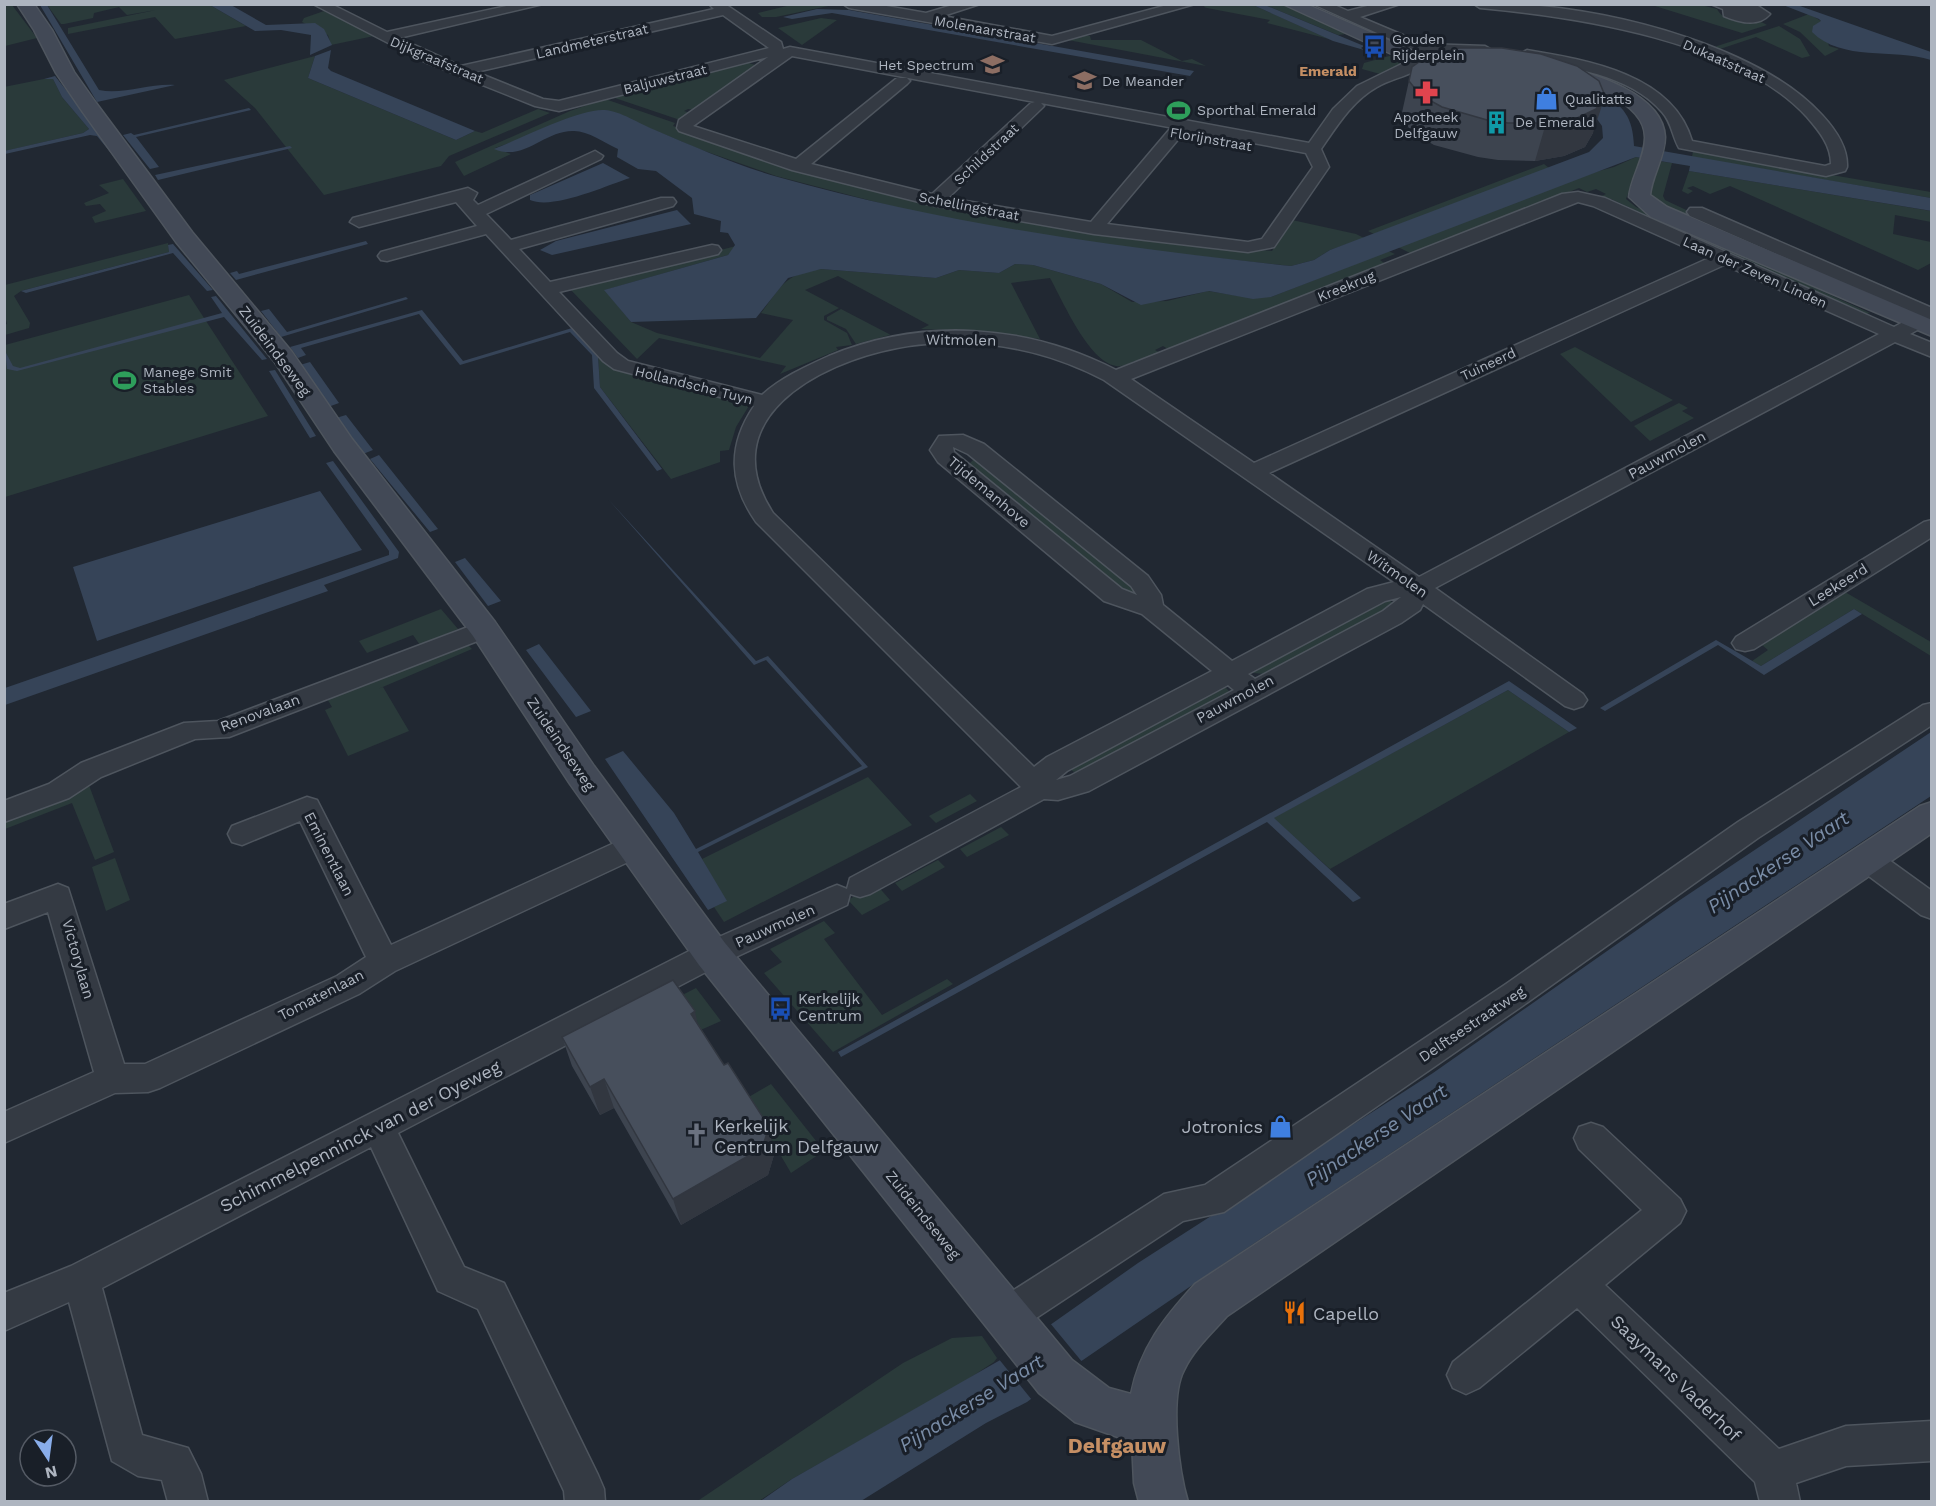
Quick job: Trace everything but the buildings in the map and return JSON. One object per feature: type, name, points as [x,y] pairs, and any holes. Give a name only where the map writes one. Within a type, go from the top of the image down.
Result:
[{"type":"street","name":"Zuideindseweg","points":[[25,4],[43,30],[65,73],[184,237],[283,357],[343,445],[484,629],[633,847],[712,954],[1059,1380],[1090,1405],[1154,1422]]},
{"type":"street","points":[[384,37],[537,4]]},
{"type":"street","name":"Molenaarstraat","points":[[849,4],[1052,40],[1189,4]]},
{"type":"street","points":[[919,18],[974,4]]},
{"type":"street","points":[[1291,4],[1419,53]]},
{"type":"street","points":[[1319,4],[1419,53]]},
{"type":"street","points":[[1346,16],[1394,4]]},
{"type":"street","name":"Dukaatstraat","points":[[1480,4],[1546,7],[1646,30],[1749,69],[1793,95],[1815,114],[1831,137],[1840,164],[1836,169],[1826,171],[1685,145]]},
{"type":"street","name":"Dijkgraafstraat","points":[[321,5],[384,37],[460,71],[540,103],[559,106]]},
{"type":"street","points":[[1724,6],[1729,13],[1736,16],[1760,18],[1777,24]]},
{"type":"street","points":[[720,8],[776,45],[776,56]]},
{"type":"street","name":"Landmeterstraat","points":[[460,71],[720,8]]},
{"type":"street","name":"Florijnstraat","points":[[776,56],[790,51],[971,89],[1315,154]]},
{"type":"street","points":[[1315,154],[1340,110],[1360,91],[1383,78],[1415,66],[1419,53]]},
{"type":"street","name":"Laan der Zeven Linden","points":[[1419,53],[1504,56],[1584,67],[1642,89],[1671,109],[1680,124],[1685,145]]},
{"type":"street","name":"Florijnstraat","points":[[776,56],[902,81],[971,89],[1036,106],[1109,115],[1175,133],[1315,154]]},
{"type":"street","name":"Baljuwstraat","points":[[559,106],[776,56]]},
{"type":"street","name":"Schellingstraat","points":[[776,56],[685,123],[685,126],[798,166],[935,201],[1094,229],[1248,247],[1265,245],[1321,166],[1315,154]]},
{"type":"street","name":"Laan der Zeven Linden","points":[[1504,56],[1586,78],[1622,95],[1650,118],[1656,135],[1639,196],[1659,212],[1701,220],[1922,324],[1932,351]]},
{"type":"street","points":[[798,166],[902,81]]},
{"type":"street","name":"Schildstraat","points":[[935,201],[1036,106]]},
{"type":"street","points":[[1094,229],[1175,133]]},
{"type":"street","points":[[475,213],[595,156]]},
{"type":"street","name":"Hollandsche Tuyn","points":[[359,222],[468,193],[464,201],[610,357],[621,365],[767,403]]},
{"type":"street","name":"Laan der Zeven Linden","points":[[1578,197],[1599,202],[1723,258],[1922,324]]},
{"type":"street","name":"Kreekrug","points":[[1115,378],[1568,198],[1578,197]]},
{"type":"street","points":[[507,248],[667,202]]},
{"type":"street","name":"Laan der Zeven Linden","points":[[1701,220],[1842,292],[1922,324]]},
{"type":"street","points":[[387,256],[489,228]]},
{"type":"street","points":[[546,289],[712,250]]},
{"type":"street","name":"Tuineerd","points":[[1253,472],[1723,258]]},
{"type":"street","name":"Pauwmolen","points":[[1040,789],[1045,772],[1057,764],[1230,671],[1376,596],[1394,590],[1417,588],[1922,324]]},
{"type":"street","name":"Witmolen","points":[[1040,789],[764,517],[756,505],[748,489],[744,466],[745,443],[750,427],[767,403],[801,378],[857,352],[889,343],[924,338],[982,337],[1030,345],[1070,356],[1115,378],[1253,472],[1574,700]]},
{"type":"street","name":"Tijdemanhove","points":[[1151,608],[1149,595],[1140,581],[976,450],[963,441],[946,441],[941,450],[946,457],[1113,595],[1151,608],[1251,690]]},
{"type":"street","name":"Leekeerd","points":[[1745,644],[1932,526]]},
{"type":"street","name":"Pauwmolen","points":[[712,954],[849,892],[1040,789],[1058,790],[1079,784],[1392,616],[1411,604],[1417,588]]},
{"type":"street","name":"Renovalaan","points":[[4,812],[59,791],[91,770],[193,730],[220,730],[484,629]]},
{"type":"street","name":"Delftsestraatweg","points":[[1016,1328],[1176,1206],[1212,1200],[1508,1000],[1748,830],[1932,712]]},
{"type":"street","name":"Eminentlaan","points":[[242,834],[307,807],[384,962]]},
{"type":"street","points":[[1164,1502],[1158,1484],[1153,1401],[1161,1364],[1173,1344],[1211,1300],[1576,1052],[1868,860],[1932,815]]},
{"type":"street","name":"Tomatenlaan","points":[[4,1128],[112,1079],[148,1078],[348,985],[384,962],[633,847]]},
{"type":"street","points":[[1868,860],[1932,907]]},
{"type":"street","name":"Victorylaan","points":[[4,917],[58,896],[112,1079]]},
{"type":"street","name":"Schimmelpenninck van der Oyeweg","points":[[4,1313],[36,1297],[81,1280],[377,1125],[712,954]]},
{"type":"street","points":[[377,1125],[451,1279],[491,1296],[584,1489],[585,1502]]},
{"type":"street","points":[[1466,1375],[1668,1211],[1591,1138]]},
{"type":"street","points":[[81,1280],[126,1447],[138,1456],[174,1462],[181,1474],[188,1502]]},
{"type":"street","name":"Saaymans Vaderhof","points":[[1579,1285],[1777,1486],[1846,1446],[1932,1441]]},
{"type":"shaded area","points":[[1206,4],[1253,5],[1329,39],[1267,23],[1270,20],[1204,7]]},
{"type":"shaded area","points":[[1658,4],[1701,5],[1717,9],[1727,18],[1762,22],[1767,25],[1742,33],[1655,6]]},
{"type":"shaded area","points":[[4,5],[12,5],[37,38],[5,46]]},
{"type":"shaded area","points":[[47,5],[210,5],[246,26],[175,39],[155,17],[68,34],[68,28],[156,10],[127,15],[119,7],[94,13],[93,18],[61,24]]},
{"type":"shaded area","points":[[791,5],[833,5],[776,17],[762,17],[758,13]]},
{"type":"shaded area","points":[[1265,5],[1283,5],[1346,34],[1338,35]]},
{"type":"shaded area","points":[[324,11],[374,36],[331,45],[328,35],[302,22],[304,18]]},
{"type":"shaded area","points":[[1809,14],[1821,21],[1829,46],[1839,49],[1825,56],[1800,32],[1783,24]]},
{"type":"shaded area","points":[[821,18],[837,20],[802,45],[778,28]]},
{"type":"shaded area","points":[[1779,26],[1800,39],[1810,56],[1802,58],[1756,37],[1720,49],[1714,47]]},
{"type":"shaded area","points":[[1077,36],[1090,36],[1091,40],[1141,40],[1182,61],[1192,59],[1206,66],[1068,40]]},
{"type":"shaded area","points":[[1393,55],[1404,60],[1402,66],[1380,74],[1362,69],[1364,63]]},
{"type":"shaded area","points":[[315,56],[308,78],[456,140],[475,131],[482,133],[538,109],[550,113],[449,156],[441,166],[324,195],[255,108],[224,80]]},
{"type":"shaded area","points":[[746,62],[758,66],[695,110],[684,111],[690,113],[680,120],[609,96]]},
{"type":"shaded area","points":[[53,79],[62,97],[89,129],[83,133],[5,151],[4,87]]},
{"type":"shaded area","points":[[605,99],[675,123],[673,126],[820,175],[1163,240],[1272,251],[1292,220],[1356,234],[1364,238],[1330,250],[1314,260],[1291,266],[1150,251],[1014,232],[903,209],[776,176],[699,149],[606,110],[495,148],[511,154],[464,176],[455,162],[570,111]]},
{"type":"shaded area","points":[[1693,151],[1931,192],[1931,198],[1692,157]]},
{"type":"shaded area","points":[[1636,157],[1641,158],[1626,199],[1636,207],[1870,313],[1866,314],[1743,259],[1739,261],[1719,248],[1669,225],[1664,227],[1644,218],[1648,216],[1611,199],[1606,200],[1599,197],[1606,194],[1596,189],[1587,192],[1579,188],[1412,254],[1398,247]]},
{"type":"shaded area","points":[[1658,161],[1672,163],[1663,196],[1665,200],[1701,217],[1672,212],[1659,205],[1648,195]]},
{"type":"shaded area","points":[[1544,164],[1549,168],[1374,234],[1368,231]]},
{"type":"shaded area","points":[[1689,171],[1931,211],[1931,222],[1895,215],[1893,234],[1931,242],[1931,263],[1918,270],[1730,186],[1710,194],[1693,186],[1687,188],[1693,191],[1688,194],[1682,191]]},
{"type":"shaded area","points":[[123,179],[146,211],[95,223],[92,217],[106,211],[100,204],[86,206],[84,203],[109,193],[99,185]]},
{"type":"shaded area","points":[[168,243],[169,252],[21,291],[14,296],[30,323],[29,328],[5,335],[4,325],[7,324],[5,285]]},
{"type":"shaded area","points":[[736,246],[728,255],[605,290],[631,322],[657,333],[760,358],[793,320],[761,313],[779,289],[791,278],[821,269],[936,278],[959,270],[999,273],[1015,264],[1033,265],[1101,284],[1132,302],[1167,301],[1208,291],[1239,296],[1271,297],[1388,251],[1395,254],[1380,260],[1387,265],[1171,351],[1163,346],[1155,350],[1162,354],[1139,363],[1134,361],[1119,366],[1106,362],[1086,342],[1050,278],[1011,283],[1040,339],[989,332],[921,329],[929,325],[838,276],[805,290],[839,308],[824,316],[824,320],[847,333],[852,345],[836,347],[838,350],[780,374],[786,366],[659,338],[637,359],[570,289]]},
{"type":"shaded area","name":"Manege Smit Stables","points":[[189,295],[268,416],[5,497],[5,345]]},
{"type":"shaded area","points":[[841,309],[890,335],[856,344],[846,329],[827,320],[827,317]]},
{"type":"shaded area","points":[[1575,347],[1673,400],[1631,422],[1560,354]]},
{"type":"shaded area","points":[[598,356],[615,370],[750,404],[736,427],[729,450],[720,451],[720,462],[671,479],[600,387]]},
{"type":"shaded area","points":[[1679,403],[1688,408],[1682,411],[1694,418],[1650,441],[1634,426]]},
{"type":"shaded area","points":[[974,459],[982,460],[1138,589],[1130,593],[1122,592],[967,466]]},
{"type":"shaded area","points":[[1845,592],[1931,642],[1931,656],[1854,609],[1761,666],[1752,661],[1768,650],[1762,645]]},
{"type":"shaded area","points":[[1384,597],[1396,605],[1264,674],[1254,673],[1252,670]]},
{"type":"shaded area","points":[[441,609],[458,629],[420,645],[413,635],[367,653],[359,641]]},
{"type":"shaded area","points":[[467,644],[472,649],[378,689],[383,687],[409,731],[348,756],[325,710],[332,707],[326,697]]},
{"type":"shaded area","points":[[1224,686],[1229,691],[1228,695],[1078,775],[1066,766]]},
{"type":"shaded area","points":[[1508,690],[1569,732],[1330,869],[1273,818]]},
{"type":"shaded area","points":[[868,777],[912,825],[724,922],[714,907],[726,901],[702,859]]},
{"type":"shaded area","points":[[87,780],[114,852],[95,860],[72,803],[5,829],[5,820]]},
{"type":"shaded area","points":[[970,794],[977,801],[936,823],[929,816]]},
{"type":"shaded area","points":[[1001,827],[1009,835],[967,857],[960,849]]},
{"type":"shaded area","points":[[115,858],[130,900],[106,911],[92,867]]},
{"type":"shaded area","points":[[938,860],[945,867],[902,891],[895,883]]},
{"type":"shaded area","points":[[876,884],[890,900],[862,915],[848,900]]},
{"type":"shaded area","points":[[824,921],[835,933],[824,939],[882,1015],[947,979],[953,984],[833,1052],[764,973],[782,962],[770,949]]},
{"type":"shaded area","points":[[696,988],[721,1021],[696,1032],[592,1041]]},
{"type":"shaded area","points":[[771,1084],[824,1151],[791,1173],[747,1098]]},
{"type":"shaded area","points":[[982,1336],[997,1358],[994,1362],[962,1383],[792,1479],[759,1501],[696,1502],[903,1363],[952,1338]]},
{"type":"water","points":[[40,5],[47,5],[99,90],[117,91],[175,85],[97,102]]},
{"type":"water","points":[[210,5],[231,5],[266,25],[315,23],[324,29],[332,45],[310,55],[311,35],[281,30],[255,31]]},
{"type":"water","points":[[1253,5],[1265,5],[1364,46],[1361,48],[1364,50],[1333,41]]},
{"type":"water","points":[[1783,5],[1797,5],[1931,52],[1931,60],[1853,51],[1838,47],[1812,32],[1813,26],[1821,21],[1819,19]]},
{"type":"water","points":[[817,9],[849,10],[1194,71],[1190,76],[832,13],[792,19],[783,17]]},
{"type":"water","points":[[331,50],[328,68],[331,71],[475,131],[456,140],[308,78],[315,56]]},
{"type":"water","points":[[55,76],[128,168],[124,169],[97,136],[90,135],[5,154],[4,151],[83,133],[89,129],[62,97],[53,79],[44,79]]},
{"type":"water","points":[[1599,92],[1615,102],[1626,113],[1632,128],[1634,146],[1931,198],[1932,211],[1689,171],[1690,166],[1636,157],[1271,297],[1253,299],[1209,291],[1141,305],[1101,284],[1033,265],[1015,264],[999,273],[959,270],[936,278],[821,269],[788,278],[756,318],[631,322],[604,290],[728,255],[735,245],[728,233],[720,232],[721,221],[694,214],[692,198],[656,171],[638,169],[617,157],[618,149],[585,133],[563,132],[515,152],[494,149],[566,119],[605,110],[623,115],[700,149],[762,172],[842,194],[1033,232],[1160,251],[1291,266],[1314,260],[1330,250],[1589,152],[1603,138],[1602,126],[1594,115]]},
{"type":"water","points":[[249,108],[251,110],[136,137],[159,167],[150,169],[123,135],[131,133],[134,135]]},
{"type":"water","points":[[290,146],[292,148],[158,180],[155,175]]},
{"type":"water","points":[[603,163],[630,178],[565,200],[540,202],[530,200],[530,195]]},
{"type":"water","points":[[677,210],[691,224],[552,255],[540,250],[556,241]]},
{"type":"water","points":[[366,241],[368,244],[236,280],[230,273],[237,271],[239,274]]},
{"type":"water","points":[[173,244],[213,290],[207,291],[173,253],[26,293],[21,291],[169,252],[168,245]]},
{"type":"water","points":[[216,296],[267,359],[262,360],[224,317],[17,371],[7,369],[5,351],[13,366],[20,368],[222,313],[211,297]]},
{"type":"water","points":[[406,297],[408,299],[281,337],[261,311],[269,309],[287,332]]},
{"type":"water","points":[[422,310],[463,361],[572,328],[598,356],[600,387],[662,469],[657,471],[594,388],[592,355],[570,332],[460,365],[419,314],[301,348],[306,355],[298,358],[290,347]]},
{"type":"water","points":[[310,362],[339,403],[328,407],[300,365]]},
{"type":"water","points":[[275,370],[316,436],[310,438],[269,371]]},
{"type":"water","points":[[346,415],[373,450],[363,454],[336,418]]},
{"type":"water","points":[[379,455],[438,529],[430,532],[370,459]]},
{"type":"water","points":[[333,461],[399,552],[398,558],[324,585],[328,591],[5,705],[5,688],[389,555],[389,551],[326,463]]},
{"type":"water","points":[[320,491],[362,550],[97,641],[73,567]]},
{"type":"water","points":[[608,499],[756,661],[768,656],[868,767],[698,852],[727,901],[708,910],[605,759],[623,751],[674,813],[696,849],[862,766],[766,660],[754,665]]},
{"type":"water","points":[[465,558],[501,601],[488,606],[455,562]]},
{"type":"water","points":[[1854,609],[1862,614],[1764,675],[1718,645],[1605,711],[1600,708],[1716,640],[1761,666]]},
{"type":"water","points":[[539,644],[591,711],[576,717],[526,650]]},
{"type":"water","points":[[1509,681],[1577,728],[1569,732],[1508,690],[1274,818],[1361,898],[1353,902],[1267,822],[841,1057],[838,1052]]},
{"type":"water","name":"Pijnackerse Vaart","points":[[1931,732],[1931,796],[1223,1264],[1080,1362],[1027,1402],[986,1423],[861,1501],[759,1502],[792,1479],[1002,1359],[1138,1263],[1433,1073],[1677,902]]},
{"type":"pier","points":[[1050,1323],[1083,1363],[1032,1400],[998,1358]]},
{"type":"place","name":"Gouden Rijderplein","points":[[1374,47]]},
{"type":"place","name":"Het Spectrum","points":[[992,65]]},
{"type":"place","name":"De Meander","points":[[1084,81]]},
{"type":"place","name":"Apotheek Delfgauw","points":[[1426,93]]},
{"type":"place","name":"Qualitatts","points":[[1547,99]]},
{"type":"place","name":"Sporthal Emerald","points":[[1179,110]]},
{"type":"place","name":"De Emerald","points":[[1497,122]]},
{"type":"place","name":"Manege Smit Stables","points":[[125,380]]},
{"type":"place","name":"Kerkelijk Centrum","points":[[780,1008]]},
{"type":"place","name":"Jotronics","points":[[1281,1126]]},
{"type":"place","name":"Kerkelijk Centrum Delfgauw","points":[[696,1135]]},
{"type":"place","name":"Capello","points":[[1295,1313]]},
{"type":"district","name":"Emerald","points":[[1328,71]]},
{"type":"district","name":"Delfgauw","points":[[1117,1445]]}]
